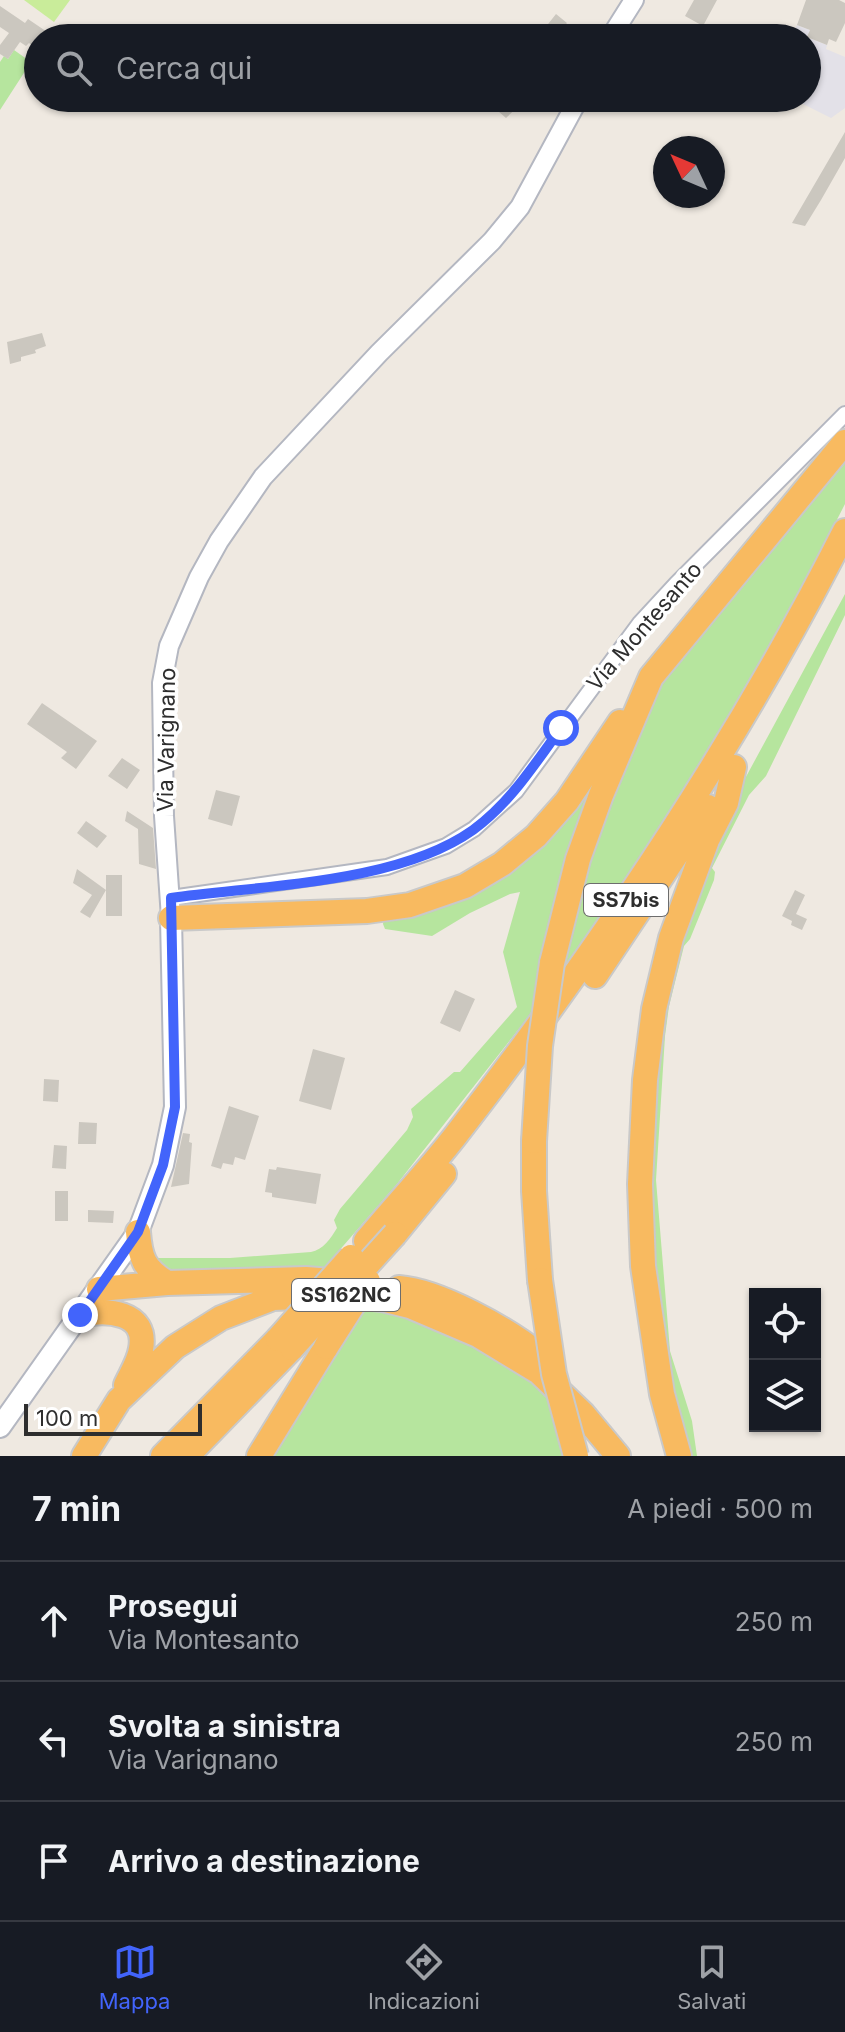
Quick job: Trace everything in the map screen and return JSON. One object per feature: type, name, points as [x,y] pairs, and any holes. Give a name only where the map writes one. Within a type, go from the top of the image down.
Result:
[{"type":"highway","points":[[171,908],[367,911],[410,905],[465,886],[502,864],[536,836],[567,801],[651,677],[845,442]]},
{"type":"highway","name":"SS7bis","points":[[187,1456],[285,1344],[366,1241],[455,1137],[586,960],[737,729],[845,531]]},
{"type":"highway","name":"SS7bis","points":[[163,1456],[285,1344],[395,1234],[469,1145],[600,970],[734,767],[845,568]]},
{"type":"highway","points":[[576,1456],[554,1374],[540,1280],[534,1141],[540,1046],[552,963],[578,859],[601,795],[651,677]]},
{"type":"highway","points":[[679,1456],[662,1394],[643,1266],[640,1184],[645,1080],[654,1009],[671,938],[707,840],[726,803],[734,767]]},
{"type":"highway","points":[[138,1232],[143,1263],[167,1283]]},
{"type":"highway","points":[[259,1456],[395,1234]]},
{"type":"highway","points":[[99,1289],[167,1283],[306,1279],[409,1288],[443,1300],[505,1332],[545,1359],[564,1375],[608,1424],[630,1456]]},
{"type":"highway","name":"SS162NC","points":[[84,1456],[119,1400],[175,1347],[221,1318],[273,1298],[349,1295],[410,1306],[478,1335],[539,1372],[583,1414],[618,1456]]},
{"type":"highway","points":[[80,1315],[101,1310],[120,1313],[132,1320],[141,1333],[142,1348],[119,1400]]},
{"type":"main road","name":"Via Varignano","points":[[0,1427],[138,1232],[163,1165],[175,1107],[171,908]]},
{"type":"street","points":[[619,24],[634,0]]},
{"type":"street","name":"Via Varignano","points":[[171,908],[164,816],[162,683],[169,646],[199,577],[219,541],[263,477],[379,353],[492,241],[520,207],[572,112]]},
{"type":"street","name":"Via Montesanto","points":[[171,908],[387,867],[446,846],[474,829],[516,791],[640,623],[845,414]]},
{"type":"shaded area","points":[[821,43],[827,45],[826,49],[845,57],[845,108],[831,118],[819,112]]},
{"type":"green space","points":[[24,0],[70,0],[54,22]]},
{"type":"green space","points":[[14,50],[24,57],[24,73],[0,110],[0,62],[4,56],[8,59]]},
{"type":"green space","points":[[845,462],[845,504],[786,619],[680,797],[614,900],[559,975],[583,868],[659,687],[673,664]]},
{"type":"green space","points":[[845,594],[845,615],[766,776],[749,795],[712,868],[714,880],[690,939],[684,946],[669,1006],[656,1180],[670,1351],[692,1421],[697,1456],[686,1456],[649,1257],[657,1024],[715,834]]},
{"type":"green space","points":[[599,764],[533,1011],[397,1184],[324,1268],[170,1275],[148,1258],[230,1258],[311,1252],[326,1243],[337,1228],[334,1220],[340,1209],[407,1130],[413,1117],[411,1109],[454,1072],[460,1072],[517,1007],[503,952],[520,892],[470,913],[432,936],[385,929],[384,917],[451,896]]},
{"type":"green space","points":[[365,1302],[434,1320],[548,1389],[565,1456],[268,1456]]},
{"type":"building","points":[[694,0],[717,0],[704,24],[685,16]]},
{"type":"building","points":[[806,0],[839,0],[845,3],[845,23],[836,42],[829,39],[827,45],[821,43],[821,24],[797,24]]},
{"type":"building","points":[[0,6],[25,23],[28,19],[35,24],[24,24],[24,45],[20,42],[8,59],[0,54],[0,45],[9,33],[0,27]]},
{"type":"building","points":[[556,14],[567,23],[566,24],[548,24]]},
{"type":"building","points":[[845,132],[845,158],[821,200],[805,226],[792,223]]},
{"type":"building","points":[[42,333],[46,346],[10,364],[7,342]]},
{"type":"building","points":[[42,703],[97,741],[76,769],[61,758],[67,752],[27,724]]},
{"type":"building","points":[[122,758],[140,770],[127,789],[108,776]]},
{"type":"building","points":[[216,790],[240,796],[232,826],[208,819]]},
{"type":"building","points":[[127,811],[153,828],[156,869],[139,864],[138,829],[125,821]]},
{"type":"building","points":[[86,821],[107,836],[97,848],[77,833]]},
{"type":"building","points":[[77,869],[106,890],[90,918],[80,912],[92,895],[73,883]]},
{"type":"building","points":[[106,875],[122,875],[122,916],[106,916]]},
{"type":"building","points":[[795,890],[805,895],[796,914],[807,919],[802,930],[782,916]]},
{"type":"building","points":[[455,990],[475,999],[460,1032],[440,1023]]},
{"type":"building","points":[[313,1049],[345,1058],[331,1110],[299,1101]]},
{"type":"building","points":[[44,1079],[59,1080],[58,1102],[43,1101]]},
{"type":"building","points":[[229,1106],[259,1116],[245,1160],[235,1157],[233,1165],[223,1163],[221,1169],[211,1166]]},
{"type":"building","points":[[79,1122],[97,1123],[96,1144],[78,1144]]},
{"type":"building","points":[[183,1133],[190,1134],[189,1142],[192,1143],[189,1184],[171,1187]]},
{"type":"building","points":[[54,1145],[67,1146],[66,1169],[52,1168]]},
{"type":"building","points":[[277,1167],[321,1174],[316,1204],[272,1197],[272,1193],[265,1192],[269,1169],[276,1170]]},
{"type":"building","points":[[55,1191],[68,1191],[68,1221],[55,1221]]},
{"type":"building","points":[[88,1210],[114,1211],[113,1223],[88,1222]]},
{"type":"route","points":[[80,1315],[138,1232],[163,1165],[175,1107],[171,898],[387,867],[446,846],[474,829],[516,791],[561,728]]}]
